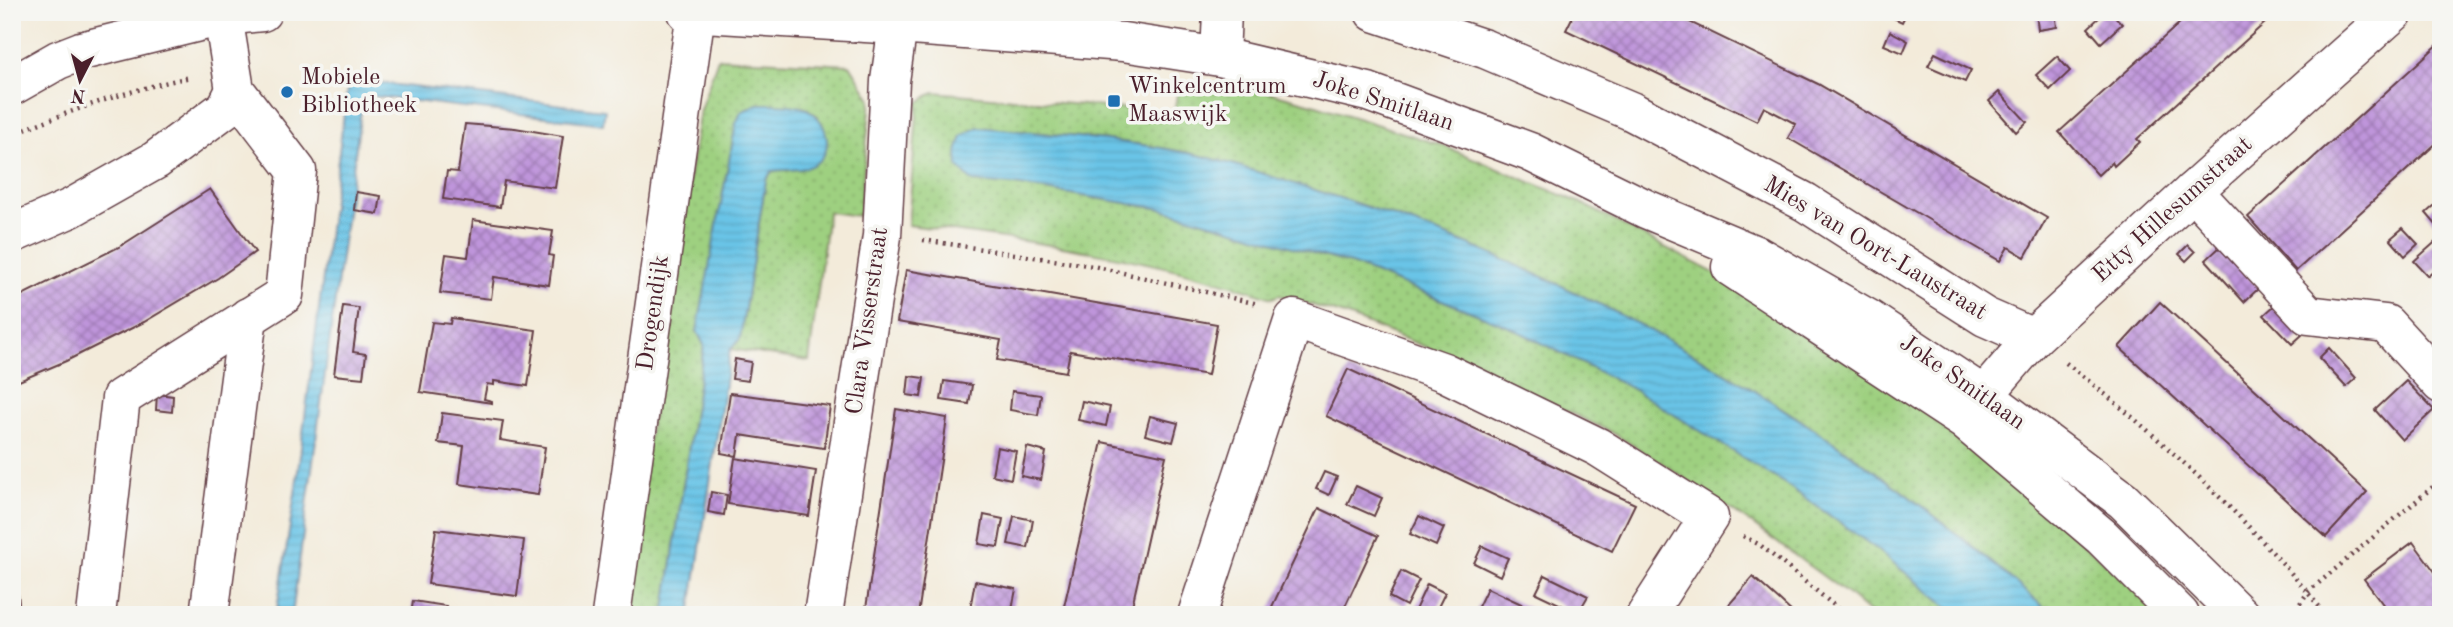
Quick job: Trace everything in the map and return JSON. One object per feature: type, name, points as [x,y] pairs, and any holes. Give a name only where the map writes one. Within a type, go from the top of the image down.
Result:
[{"type":"street","points":[[12,86],[58,60],[81,51],[223,16],[262,12]]},
{"type":"street","name":"Joke Smitlaan","points":[[688,12],[1123,42],[1220,57],[1368,92],[1530,152],[1646,209],[1758,256],[1867,318],[1973,407],[2180,615]]},
{"type":"street","points":[[1220,57],[1222,12]]},
{"type":"street","name":"Mies van Oort-Laustraat","points":[[1374,12],[1485,49],[1631,111],[1805,202],[1985,317],[2033,338]]},
{"type":"street","name":"Etty Hillesumstraat","points":[[1973,407],[2033,338],[2394,12]]},
{"type":"street","name":"Drogendijk","points":[[611,615],[696,13]]},
{"type":"street","points":[[12,234],[71,208],[156,160],[226,108],[233,80],[223,16]]},
{"type":"street","name":"Clara Visserstraat","points":[[823,615],[882,236],[890,81],[898,25]]},
{"type":"street","points":[[12,68],[58,60]]},
{"type":"street","points":[[96,615],[121,398],[284,295],[297,171],[233,80]]},
{"type":"street","points":[[2193,191],[2308,315],[2386,324],[2441,384]]},
{"type":"street","points":[[209,615],[248,317]]},
{"type":"street","points":[[1197,615],[1294,319],[1456,378],[1598,447],[1709,517],[1646,615]]},
{"type":"street","name":"Joke Smitlaan","points":[[1973,407],[2123,499],[2240,615]]},
{"type":"path","points":[[12,134],[70,111],[158,83],[233,80]]},
{"type":"path","points":[[882,236],[1093,266],[1265,306],[1294,319]]},
{"type":"path","points":[[2033,338],[2105,394],[2241,517],[2326,615]]},
{"type":"path","points":[[2292,615],[2308,592],[2441,480]]},
{"type":"path","points":[[1709,517],[1760,545],[1846,615]]},
{"type":"green space","points":[[718,58],[850,65],[871,99],[859,216],[828,212],[809,361],[730,349],[740,339],[766,180],[772,171],[785,169],[818,116],[803,107],[757,104],[697,331],[704,345],[664,615],[621,615],[700,110]]},
{"type":"green space","points":[[1224,83],[1246,86],[1313,104],[1441,145],[1581,203],[1754,294],[1909,396],[2167,615],[2052,615],[1969,544],[1882,477],[1792,415],[1699,358],[1603,306],[1504,260],[1402,219],[1243,168],[1162,148],[978,127],[973,182],[1015,185],[1163,209],[1354,265],[1512,328],[1633,389],[1787,485],[1878,550],[1957,615],[1872,615],[1752,524],[1609,431],[1466,363],[1345,315],[1279,295],[1272,298],[1138,261],[1046,244],[908,225],[918,103],[934,92],[1174,113],[1178,89]]},
{"type":"water","points":[[355,80],[605,110],[603,124],[373,96],[362,103],[292,615],[276,615],[296,487],[347,90]]},
{"type":"water","points":[[757,104],[790,105],[809,110],[822,123],[827,140],[826,149],[823,157],[811,166],[772,171],[766,180],[740,339],[730,350],[690,615],[664,615],[704,345],[697,331],[736,123],[741,112]]},
{"type":"water","points":[[978,127],[1136,144],[1216,159],[1402,219],[1504,260],[1603,306],[1699,358],[1792,415],[1882,477],[1969,544],[2052,615],[1957,615],[1878,550],[1787,485],[1633,389],[1512,328],[1354,265],[1163,209],[1015,185],[973,182],[958,167],[957,152],[962,136]]},
{"type":"building","points":[[1564,12],[1669,12],[1818,84],[2047,218],[2025,257],[2008,247],[2000,261],[1788,138],[1796,124],[1764,107],[1757,121],[1566,30],[1573,16]]},
{"type":"building","points":[[1881,12],[1907,12],[1902,22]]},
{"type":"building","points":[[2036,12],[2055,12],[2057,27],[2038,30]]},
{"type":"building","points":[[2105,12],[2111,12],[2122,24],[2101,43],[2088,28]]},
{"type":"building","points":[[2192,12],[2277,12],[2137,139],[2140,142],[2114,166],[2112,162],[2098,175],[2059,132]]},
{"type":"building","points":[[1890,31],[1908,41],[1903,53],[1884,45]]},
{"type":"building","points":[[2441,42],[2441,139],[2296,271],[2248,217]]},
{"type":"building","points":[[1935,53],[1971,70],[1965,82],[1928,66]]},
{"type":"building","points":[[2057,56],[2070,71],[2050,90],[2036,75]]},
{"type":"building","points":[[1999,92],[2027,122],[2016,132],[1989,101]]},
{"type":"building","points":[[465,124],[515,128],[563,136],[555,188],[504,181],[500,207],[443,199],[447,171],[458,172]]},
{"type":"building","points":[[210,189],[255,252],[218,278],[144,322],[66,361],[12,384],[12,300],[119,247]]},
{"type":"building","points":[[356,192],[381,196],[378,214],[354,210]]},
{"type":"building","points":[[2435,205],[2441,205],[2441,224],[2438,227],[2426,213]]},
{"type":"building","points":[[473,220],[553,231],[549,255],[553,256],[549,285],[494,277],[491,299],[440,293],[446,254],[468,257]]},
{"type":"building","points":[[2403,228],[2418,244],[2405,256],[2390,239]]},
{"type":"building","points":[[2441,237],[2441,265],[2428,276],[2414,261]]},
{"type":"building","points":[[2188,245],[2195,252],[2186,261],[2179,254]]},
{"type":"building","points":[[2221,246],[2259,288],[2244,302],[2206,260]]},
{"type":"building","points":[[906,270],[1217,324],[1208,375],[1070,351],[1066,372],[997,360],[1001,340],[897,322]]},
{"type":"building","points":[[2160,302],[2367,492],[2326,537],[2119,347]]},
{"type":"building","points":[[2275,305],[2302,335],[2292,344],[2264,315]]},
{"type":"building","points":[[343,306],[359,308],[353,352],[366,354],[363,378],[334,375]]},
{"type":"building","points":[[451,318],[536,330],[528,386],[494,381],[494,385],[487,384],[484,399],[492,403],[420,392],[432,322],[450,324]]},
{"type":"building","points":[[2329,348],[2356,378],[2346,387],[2319,358]]},
{"type":"building","points":[[735,359],[751,362],[748,381],[732,379]]},
{"type":"building","points":[[1348,369],[1635,504],[1612,551],[1326,416]]},
{"type":"building","points":[[909,376],[924,378],[921,397],[907,395]]},
{"type":"building","points":[[944,381],[972,385],[969,404],[941,400]]},
{"type":"building","points":[[2406,381],[2434,410],[2402,440],[2375,410]]},
{"type":"building","points":[[1012,391],[1041,395],[1038,415],[1010,410]]},
{"type":"building","points":[[730,393],[830,406],[824,448],[740,435],[737,456],[721,453]]},
{"type":"building","points":[[157,394],[173,396],[172,412],[156,410]]},
{"type":"building","points":[[1082,401],[1110,407],[1106,426],[1078,420]]},
{"type":"building","points":[[896,409],[947,418],[918,615],[865,615]]},
{"type":"building","points":[[442,413],[503,421],[500,440],[545,447],[538,495],[459,484],[464,446],[438,443]]},
{"type":"building","points":[[1150,416],[1178,423],[1173,442],[1145,435]]},
{"type":"building","points":[[1102,442],[1166,456],[1130,615],[1062,615]]},
{"type":"building","points":[[997,447],[1016,451],[1011,479],[992,475]]},
{"type":"building","points":[[1027,447],[1046,452],[1041,480],[1021,476]]},
{"type":"building","points":[[735,458],[816,471],[809,516],[728,504]]},
{"type":"building","points":[[1324,472],[1337,477],[1329,495],[1316,489]]},
{"type":"building","points":[[1356,486],[1382,498],[1374,516],[1347,504]]},
{"type":"building","points":[[711,492],[727,495],[724,515],[708,512]]},
{"type":"building","points":[[1319,508],[1378,536],[1341,615],[1268,615]]},
{"type":"building","points":[[984,515],[1003,519],[998,547],[979,544]]},
{"type":"building","points":[[1014,516],[1033,520],[1028,548],[1008,544]]},
{"type":"building","points":[[1419,516],[1444,528],[1436,546],[1410,534]]},
{"type":"building","points":[[436,529],[524,540],[517,596],[428,584]]},
{"type":"building","points":[[2413,542],[2441,580],[2441,615],[2391,615],[2364,579]]},
{"type":"building","points":[[1482,546],[1508,558],[1500,576],[1474,563]]},
{"type":"building","points":[[14,549],[20,615],[12,615]]},
{"type":"building","points":[[1401,571],[1419,580],[1406,606],[1389,597]]},
{"type":"building","points":[[1545,575],[1588,596],[1578,613],[1536,593]]},
{"type":"building","points":[[1753,577],[1780,601],[1795,615],[1720,615]]},
{"type":"building","points":[[975,581],[1016,589],[1011,615],[996,615],[970,609]]},
{"type":"building","points":[[1427,584],[1445,593],[1434,615],[1415,610]]},
{"type":"building","points":[[1487,588],[1545,615],[1474,615]]},
{"type":"building","points":[[413,601],[446,606],[445,615],[411,615]]},
{"type":"place","name":"Mobiele Bibliotheek","points":[[287,92]]},
{"type":"place","name":"Winkelcentrum Maaswijk","points":[[1114,101]]}]
